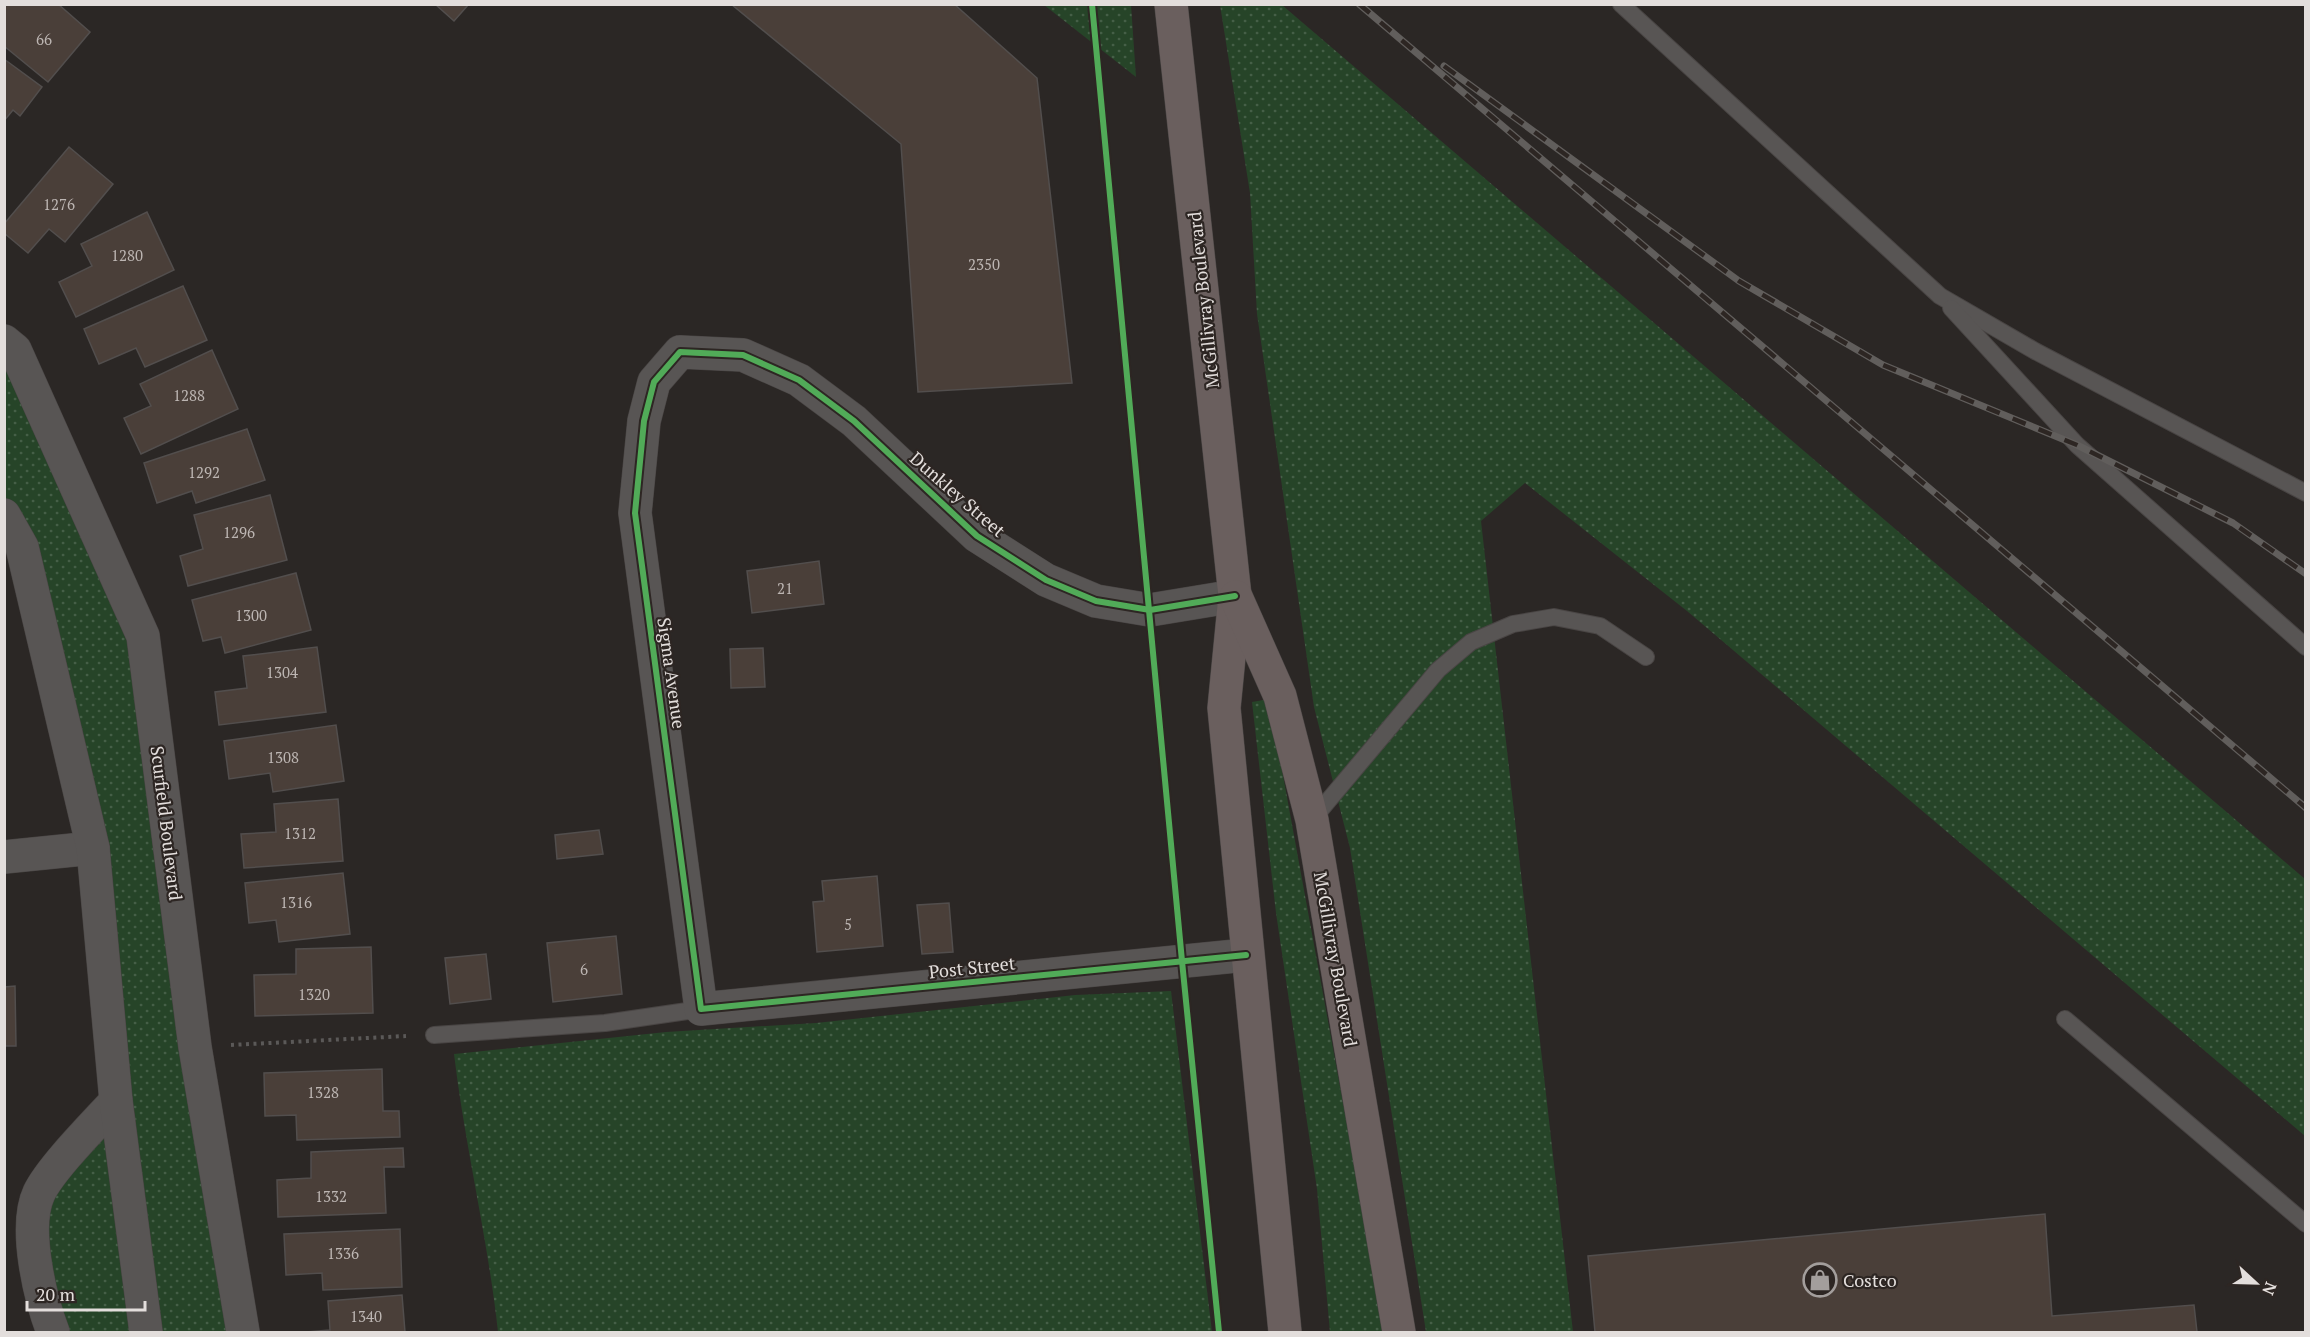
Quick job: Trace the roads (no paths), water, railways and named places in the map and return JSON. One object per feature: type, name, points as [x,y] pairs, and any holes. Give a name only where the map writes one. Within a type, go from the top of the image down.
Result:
[{"type":"main road","name":"McGillivray Boulevard","points":[[1171,4],[1235,596],[1224,708],[1246,955],[1285,1332]]},
{"type":"main road","name":"McGillivray Boulevard","points":[[1235,596],[1280,696],[1312,820],[1399,1332]]},
{"type":"street","name":"Scurfield Boulevard","points":[[4,341],[15,350],[143,636],[195,1047],[243,1332]]},
{"type":"street","name":"Dunkley Street","points":[[680,352],[743,355],[799,380],[854,421],[977,536],[1046,580],[1096,601],[1150,609],[1235,596]]},
{"type":"street","name":"Sigma Avenue","points":[[680,352],[654,382],[644,421],[635,513],[701,1008]]},
{"type":"street","points":[[4,515],[22,547],[93,848],[116,1101],[146,1332]]},
{"type":"street","points":[[4,857],[93,848]]},
{"type":"street","name":"Post Street","points":[[701,1008],[1246,955]]},
{"type":"street","points":[[53,1332],[44,1308],[32,1235],[39,1193],[116,1101]]},
{"type":"lane","points":[[1621,4],[1940,296],[2077,445],[2306,647]]},
{"type":"lane","points":[[1940,296],[2035,351],[2306,493]]},
{"type":"lane","points":[[1312,820],[1438,670],[1470,642],[1513,624],[1554,617],[1600,626],[1646,657]]},
{"type":"lane","points":[[434,1035],[605,1023],[701,1008]]},
{"type":"lane","points":[[2065,1019],[2306,1224]]},
{"type":"railway","points":[[1359,4],[2306,808]]},
{"type":"railway","points":[[1444,66],[1739,281],[1883,365],[2077,445],[2233,523],[2306,574]]},
{"type":"place","name":"Costco","points":[[1820,1280]]}]
